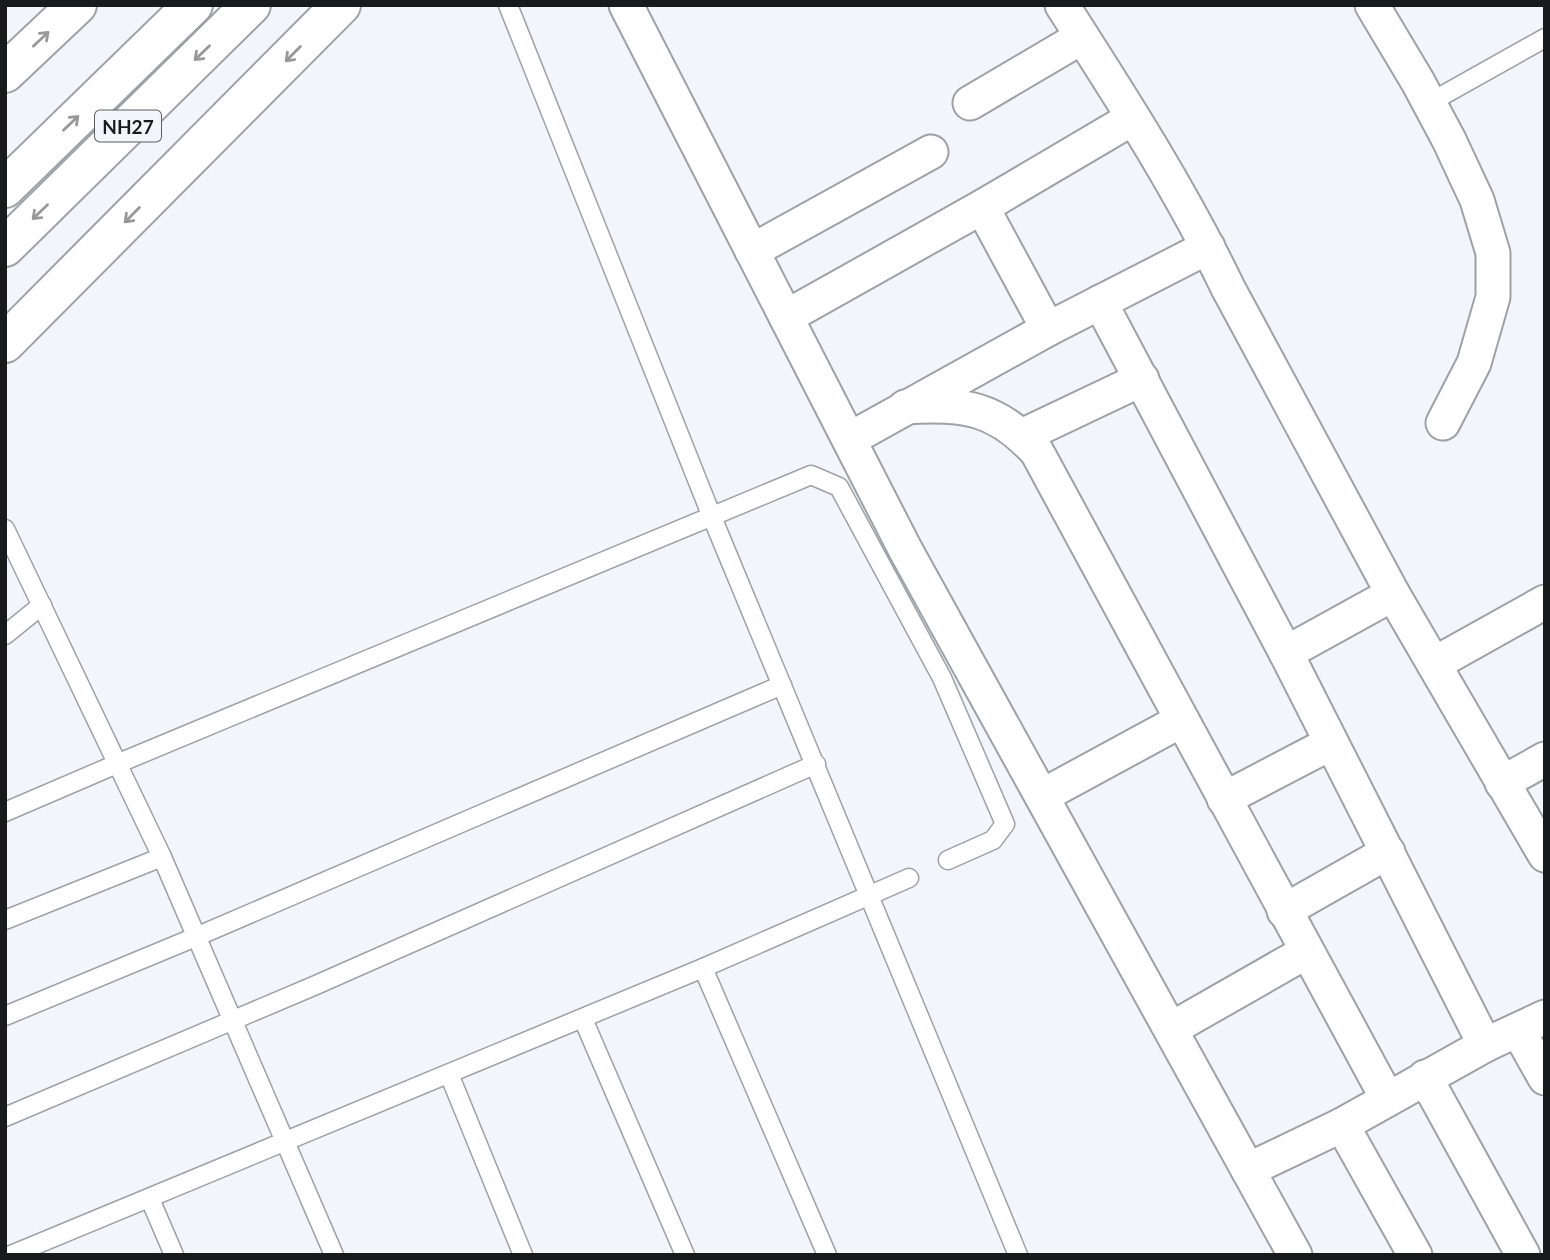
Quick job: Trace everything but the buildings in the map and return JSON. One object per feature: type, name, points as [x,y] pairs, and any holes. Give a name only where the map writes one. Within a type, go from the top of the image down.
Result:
[{"type":"main road","points":[[5,73],[77,5]]},
{"type":"main road","name":"NH27","points":[[5,188],[193,5]]},
{"type":"main road","name":"NH27","points":[[5,247],[251,5]]},
{"type":"main road","points":[[5,343],[341,5]]},
{"type":"street","points":[[626,5],[905,549],[1294,1255]]},
{"type":"street","points":[[1062,5],[1133,118],[1208,247],[1393,594],[1545,855]]},
{"type":"street","points":[[1371,5],[1429,103],[1477,200],[1493,253],[1493,297],[1474,363],[1443,423]]},
{"type":"street","points":[[970,103],[1082,37]]},
{"type":"street","points":[[786,317],[1133,118]]},
{"type":"street","points":[[752,251],[931,152]]},
{"type":"street","points":[[982,207],[1048,329]]},
{"type":"street","points":[[850,439],[1048,329],[1208,247]]},
{"type":"street","points":[[1100,302],[1286,653],[1485,1045]]},
{"type":"street","points":[[1022,436],[1142,379]]},
{"type":"street","points":[[905,407],[962,407],[993,416],[1022,436],[1037,452],[1306,953],[1387,1098]]},
{"type":"street","points":[[1286,653],[1393,594]]},
{"type":"street","points":[[1434,664],[1545,602]]},
{"type":"street","points":[[1042,796],[1182,720]]},
{"type":"street","points":[[1224,799],[1331,743]]},
{"type":"street","points":[[1503,783],[1545,759]]},
{"type":"street","points":[[1284,911],[1388,852]]},
{"type":"street","points":[[1171,1029],[1306,953]]},
{"type":"street","points":[[1248,1170],[1342,1125],[1425,1077],[1531,1023],[1545,1079]]},
{"type":"street","points":[[1425,1077],[1523,1255]]},
{"type":"street","points":[[1342,1125],[1415,1255]]},
{"type":"lane","points":[[508,5],[712,517],[1018,1255]]},
{"type":"lane","points":[[1429,103],[1545,38]]},
{"type":"lane","points":[[5,812],[811,475],[839,487],[942,678],[1004,824],[993,840],[948,860]]},
{"type":"lane","points":[[5,529],[119,763],[198,936],[334,1255]]},
{"type":"lane","points":[[5,635],[42,605]]},
{"type":"lane","points":[[5,1016],[782,685]]},
{"type":"lane","points":[[5,1117],[816,764]]},
{"type":"lane","points":[[5,920],[162,857]]},
{"type":"lane","points":[[11,1255],[703,968],[908,878]]},
{"type":"lane","points":[[703,968],[827,1255]]},
{"type":"lane","points":[[583,1018],[685,1255]]},
{"type":"lane","points":[[449,1074],[523,1255]]},
{"type":"lane","points":[[150,1199],[174,1255]]}]
